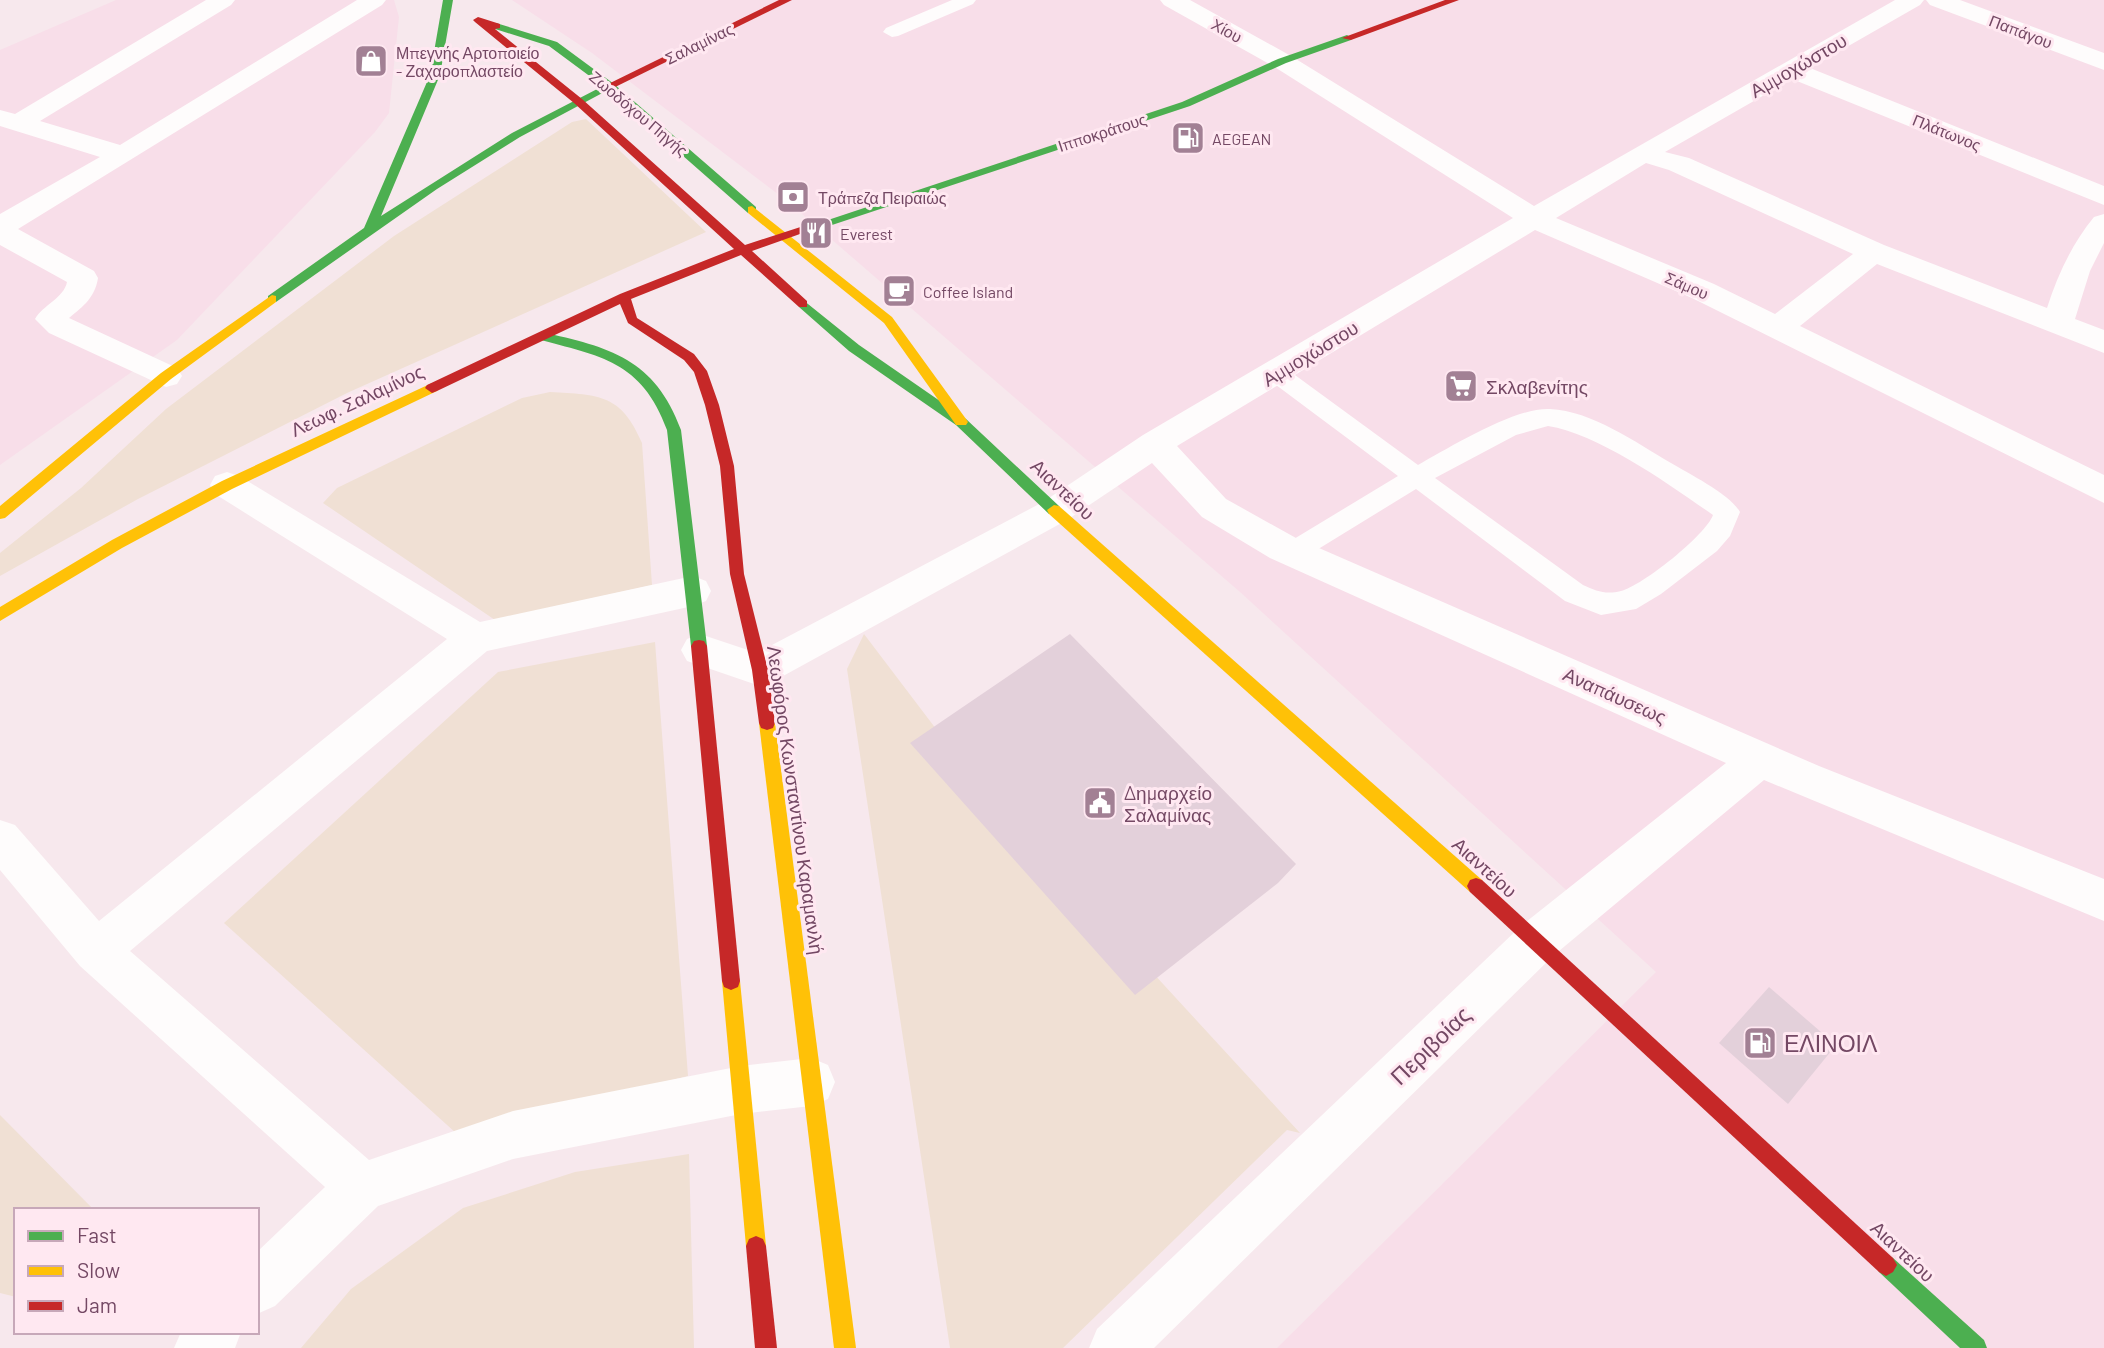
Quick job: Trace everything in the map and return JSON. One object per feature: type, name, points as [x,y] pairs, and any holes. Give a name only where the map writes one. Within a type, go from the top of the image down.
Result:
[{"type":"main road","name":"Ζωοδόχου Πηγής","points":[[448,0],[478,20],[578,101],[746,251]]},
{"type":"main road","points":[[370,228],[435,75],[448,0]]},
{"type":"main road","name":"Ιπποκράτους","points":[[746,251],[1186,104],[1282,61],[1454,0]]},
{"type":"main road","name":"Σαλαμίνας","points":[[610,86],[780,1]]},
{"type":"main road","name":"Ζωοδόχου Πηγής","points":[[478,20],[553,44],[610,86],[783,238]]},
{"type":"main road","points":[[0,514],[166,376],[370,228],[467,165],[578,101],[610,86]]},
{"type":"main road","name":"Αιαντείου","points":[[783,238],[888,320],[961,422]]},
{"type":"main road","name":"Αιαντείου","points":[[746,251],[788,292],[854,348],[961,422],[1055,511],[1537,941],[1976,1348]]},
{"type":"main road","name":"Λεωφ. Σαλαμίνος","points":[[0,615],[117,544],[227,485],[624,297],[709,261],[746,251]]},
{"type":"main road","name":"Λεωφόρος Κωνσταντίνου Καραμανλή","points":[[624,297],[632,320],[689,357],[700,371],[712,405],[727,466],[737,574],[760,670],[845,1348]]},
{"type":"main road","points":[[541,336],[610,355],[644,376],[664,401],[674,430],[700,650],[766,1348]]},
{"type":"main road","points":[[0,522],[78,449]]},
{"type":"street","points":[[9,120],[223,0]]},
{"type":"street","points":[[166,376],[60,326],[51,319],[55,312],[66,307],[81,293],[83,278],[10,239],[2,229],[22,212],[123,155],[374,0]]},
{"type":"street","name":"Χίου","points":[[1172,0],[1282,61]]},
{"type":"street","name":"Αμμοχώστου","points":[[760,670],[1055,511],[1155,444],[1642,154],[1912,0]]},
{"type":"street","name":"Παπάγου","points":[[1938,0],[2104,62]]},
{"type":"street","name":"Σάμου","points":[[1282,61],[1534,219],[1703,290],[2104,490]]},
{"type":"street","name":"Πλάτωνος","points":[[1790,69],[2104,195]]},
{"type":"street","points":[[9,120],[123,155]]},
{"type":"street","points":[[1642,154],[1679,164],[1874,252],[2104,342]]},
{"type":"street","points":[[2058,325],[2071,276],[2093,236],[2104,223]]},
{"type":"street","points":[[1777,328],[1874,252]]},
{"type":"street","name":"Αναπάυσεως","points":[[1155,444],[1214,508],[1293,552],[1760,759],[2104,900]]},
{"type":"street","points":[[227,485],[476,638]]},
{"type":"street","points":[[96,951],[476,638],[693,591]]},
{"type":"street","points":[[700,650],[760,670]]},
{"type":"street","name":"Περιβοίας","points":[[1116,1348],[1537,941],[1760,759]]},
{"type":"street","points":[[0,839],[96,951],[362,1187]]},
{"type":"street","points":[[259,1286],[362,1187],[513,1135],[741,1090],[811,1082]]},
{"type":"street","points":[[201,1348],[213,1334]]},
{"type":"lane","points":[[892,32],[967,0]]},
{"type":"lane","points":[[1276,373],[1415,477],[1574,593],[1601,604],[1627,601],[1652,587],[1709,544],[1721,529],[1727,512],[1696,489],[1594,432],[1550,417],[1502,431],[1415,477],[1293,552]]},
{"type":"shaded area","points":[[116,0],[394,0],[399,17],[389,113],[375,132],[177,340],[0,465],[0,50]]},
{"type":"shaded area","points":[[512,0],[2104,0],[2104,1348],[1277,1348],[1656,972],[1240,592],[787,201],[592,53]]},
{"type":"shaded area","points":[[586,119],[706,232],[347,393],[138,499],[0,576],[0,553],[81,488],[166,409],[394,236],[572,122]]},
{"type":"shaded area","points":[[550,392],[583,394],[607,400],[626,415],[634,427],[642,443],[652,585],[495,620],[323,503],[337,488],[522,398]]},
{"type":"shaded area","points":[[864,634],[971,775],[1300,1133],[1287,1130],[1063,1348],[950,1348],[847,669]]},
{"type":"shaded area","points":[[655,642],[688,1076],[457,1134],[224,923],[498,672]]},
{"type":"shaded area","points":[[0,1115],[92,1208],[14,1208],[14,1296],[0,1293]]},
{"type":"shaded area","points":[[689,1154],[694,1348],[301,1348],[351,1289],[463,1208],[575,1172]]},
{"type":"building","name":"Δημαρχείο Σαλαμίνας","points":[[1070,634],[1296,864],[1278,883],[1135,995],[910,743]]},
{"type":"building","points":[[1769,987],[1836,1045],[1788,1104],[1719,1043]]},
{"type":"traffic: fast","points":[[370,228],[435,75],[448,0]]},
{"type":"traffic: fast","points":[[496,26],[553,44],[610,86],[752,210]]},
{"type":"traffic: fast","points":[[822,224],[1186,104],[1282,61],[1347,38]]},
{"type":"traffic: fast","points":[[272,299],[474,160],[603,89]]},
{"type":"traffic: fast","points":[[803,304],[854,348],[961,422],[1054,510]]},
{"type":"traffic: fast","points":[[541,336],[575,344],[624,364],[651,386],[664,403],[674,430],[699,646]]},
{"type":"traffic: fast","points":[[1886,1265],[1976,1348]]},
{"type":"traffic: slow","points":[[752,210],[888,320],[961,422]]},
{"type":"traffic: slow","points":[[0,514],[166,376],[272,299]]},
{"type":"traffic: slow","points":[[0,615],[117,544],[227,485],[432,388]]},
{"type":"traffic: slow","points":[[1054,510],[1476,886]]},
{"type":"traffic: slow","points":[[767,723],[845,1348]]},
{"type":"traffic: slow","points":[[731,981],[756,1246]]},
{"type":"traffic: jam","points":[[603,89],[787,0]]},
{"type":"traffic: jam","points":[[1347,38],[1454,0]]},
{"type":"traffic: jam","points":[[496,26],[478,20],[578,101],[803,304]]},
{"type":"traffic: jam","points":[[432,388],[624,297],[709,261],[822,224]]},
{"type":"traffic: jam","points":[[624,297],[632,320],[689,357],[700,371],[712,405],[727,466],[737,574],[760,670],[767,723]]},
{"type":"traffic: jam","points":[[699,646],[731,981]]},
{"type":"traffic: jam","points":[[1476,886],[1886,1265]]},
{"type":"traffic: jam","points":[[756,1246],[766,1348]]},
{"type":"place","name":"Μπεγνής Αρτοποιείο - Ζαχαροπλαστείο","points":[[371,61]]},
{"type":"place","name":"AEGEAN","points":[[1188,138]]},
{"type":"place","name":"Τράπεζα Πειραιώς","points":[[793,197]]},
{"type":"place","name":"Everest","points":[[816,233]]},
{"type":"place","name":"Coffee Island","points":[[899,291]]},
{"type":"place","name":"Σκλαβενίτης","points":[[1461,386]]},
{"type":"place","name":"Δημαρχείο Σαλαμίνας","points":[[1100,803]]},
{"type":"place","name":"ΕΛΙΝΟΙΛ","points":[[1760,1043]]}]
